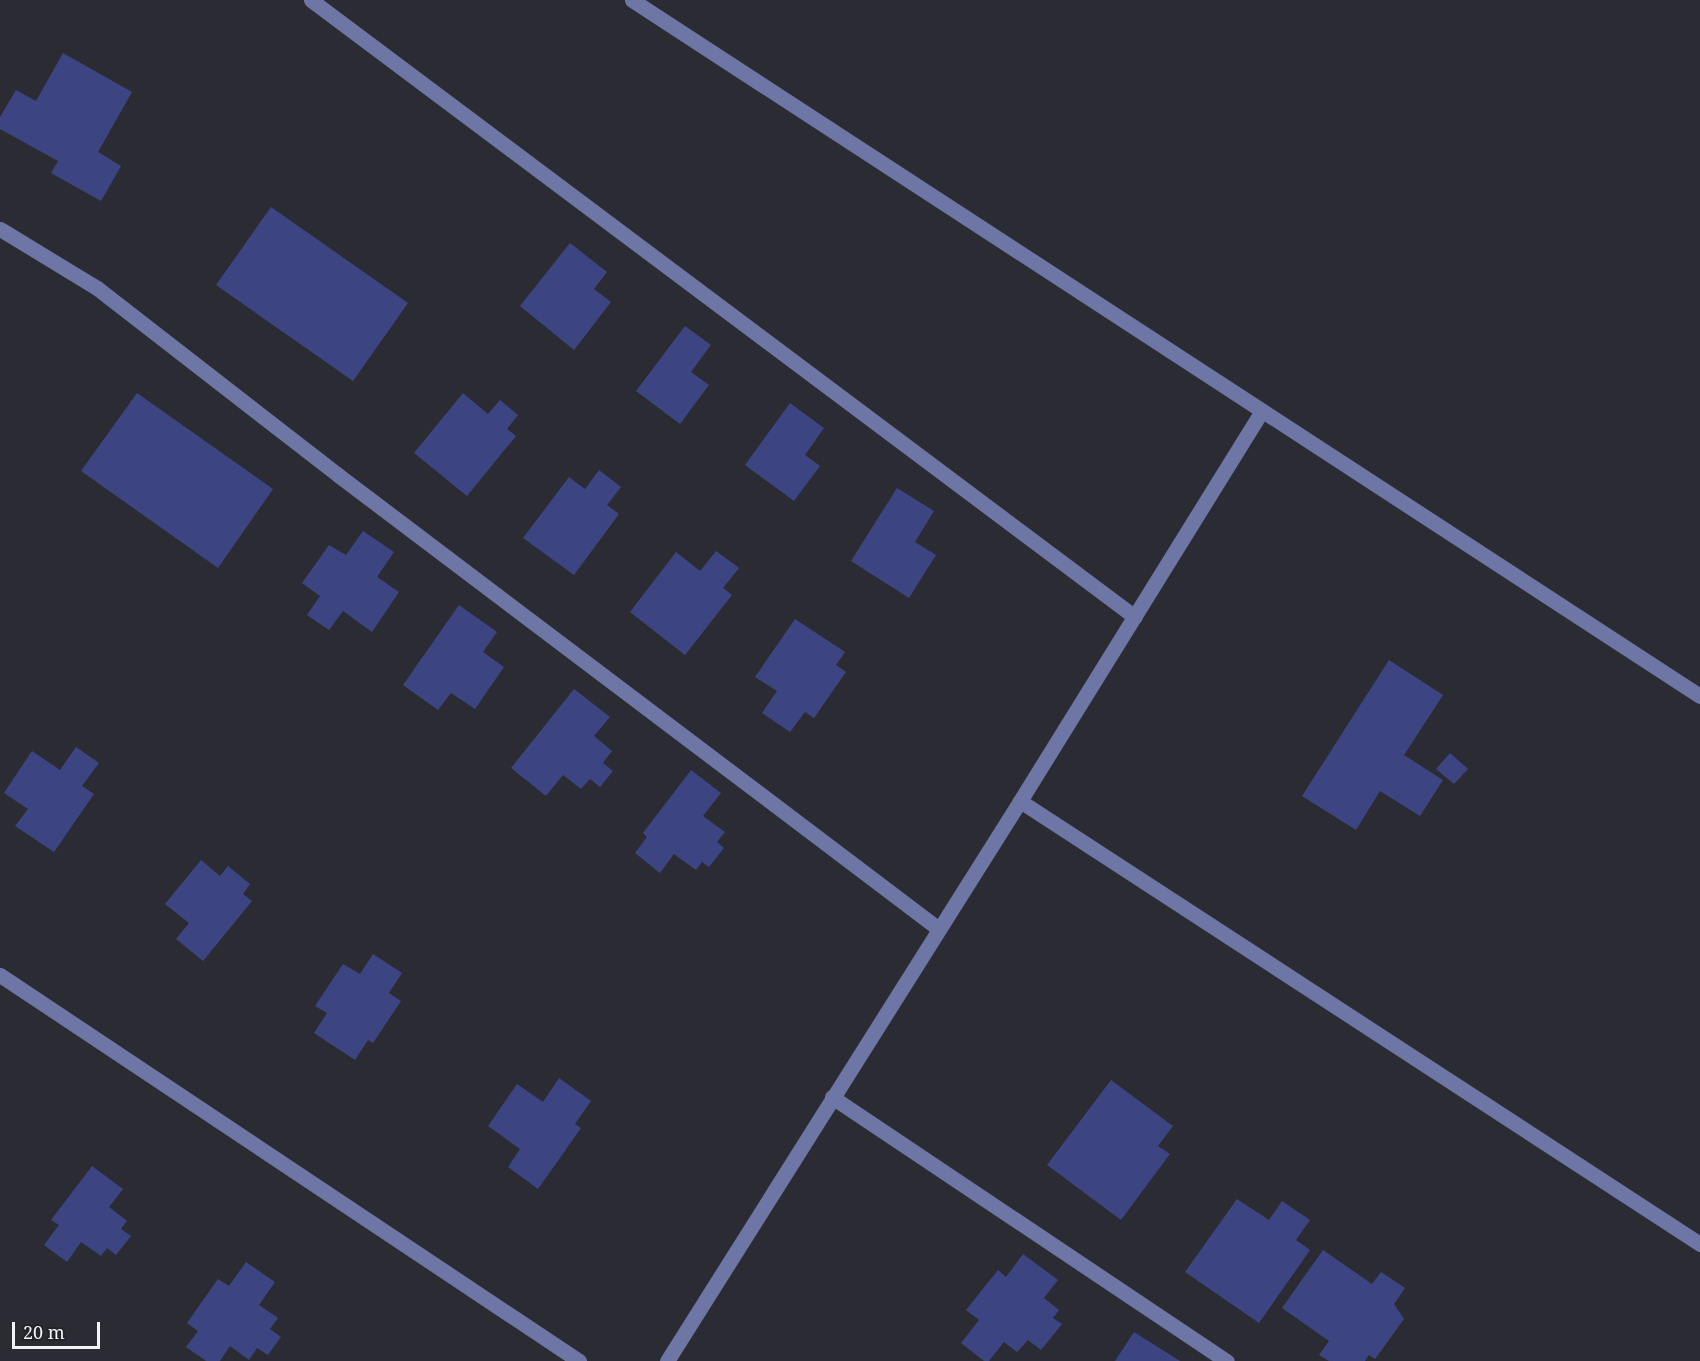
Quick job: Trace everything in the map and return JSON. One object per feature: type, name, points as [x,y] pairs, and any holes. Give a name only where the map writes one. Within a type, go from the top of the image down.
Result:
[{"type":"street","points":[[311,0],[1135,617]]},
{"type":"street","points":[[632,0],[1700,696]]},
{"type":"street","points":[[0,229],[97,288],[348,482],[939,929]]},
{"type":"street","points":[[667,1361],[1020,801],[1261,412]]},
{"type":"street","points":[[1020,801],[1700,1244]]},
{"type":"street","points":[[0,975],[579,1361]]},
{"type":"street","points":[[832,1097],[1227,1361]]},
{"type":"building","points":[[63,53],[132,92],[98,152],[121,166],[101,201],[51,173],[58,161],[0,129],[0,117],[16,90],[36,101]]},
{"type":"building","points":[[271,207],[408,303],[353,381],[216,285]]},
{"type":"building","points":[[570,243],[607,272],[594,289],[611,302],[574,350],[520,306]]},
{"type":"building","points":[[685,326],[711,345],[691,372],[709,385],[680,424],[636,391]]},
{"type":"building","points":[[137,393],[273,489],[218,568],[81,471]]},
{"type":"building","points":[[463,393],[488,414],[500,400],[518,415],[507,429],[516,436],[467,496],[414,453]]},
{"type":"building","points":[[790,403],[824,428],[805,455],[820,466],[794,501],[745,465]]},
{"type":"building","points":[[599,470],[621,487],[607,505],[619,514],[574,575],[523,538],[569,477],[585,489]]},
{"type":"building","points":[[897,488],[934,511],[915,542],[936,555],[909,598],[851,561]]},
{"type":"building","points":[[363,531],[394,552],[377,577],[399,592],[372,632],[343,611],[329,630],[307,615],[320,596],[302,583],[329,545],[346,555]]},
{"type":"building","points":[[716,551],[739,568],[723,588],[732,595],[685,655],[630,612],[676,552],[700,571]]},
{"type":"building","points":[[459,605],[497,632],[483,652],[504,667],[475,709],[451,693],[438,710],[403,685]]},
{"type":"building","points":[[795,619],[845,652],[836,665],[846,672],[814,718],[805,712],[790,732],[762,713],[777,691],[755,677]]},
{"type":"building","points":[[1389,660],[1443,695],[1404,755],[1443,780],[1420,816],[1380,791],[1356,830],[1302,796]]},
{"type":"building","points":[[574,689],[610,717],[594,736],[612,751],[603,763],[613,771],[600,787],[590,779],[581,789],[563,775],[546,796],[511,768]]},
{"type":"building","points":[[76,747],[99,763],[82,786],[94,794],[54,852],[15,826],[28,809],[4,793],[32,751],[60,770]]},
{"type":"building","points":[[1450,753],[1468,769],[1454,784],[1436,769]]},
{"type":"building","points":[[691,770],[721,793],[703,816],[725,832],[717,842],[724,848],[709,867],[702,862],[696,870],[674,854],[660,873],[635,853],[647,837],[643,833]]},
{"type":"building","points":[[201,860],[220,876],[228,866],[250,884],[243,894],[252,901],[203,961],[176,939],[189,923],[165,904]]},
{"type":"building","points":[[373,954],[402,973],[389,993],[401,1001],[373,1043],[368,1040],[355,1060],[314,1033],[327,1013],[315,1006],[343,964],[360,974]]},
{"type":"building","points":[[559,1078],[591,1101],[575,1124],[581,1128],[538,1189],[508,1167],[520,1149],[488,1126],[517,1084],[543,1102]]},
{"type":"building","points":[[1111,1080],[1173,1126],[1158,1146],[1170,1154],[1121,1220],[1047,1165]]},
{"type":"building","points":[[92,1166],[123,1189],[109,1207],[127,1221],[121,1229],[131,1236],[116,1255],[107,1248],[101,1256],[81,1242],[67,1262],[44,1245],[59,1225],[51,1220]]},
{"type":"building","points":[[1237,1199],[1269,1220],[1282,1201],[1310,1220],[1296,1240],[1310,1250],[1259,1323],[1185,1272]]},
{"type":"building","points":[[1323,1250],[1372,1284],[1381,1272],[1405,1288],[1394,1304],[1404,1319],[1375,1359],[1369,1355],[1365,1361],[1329,1361],[1319,1355],[1329,1341],[1282,1308]]},
{"type":"building","points":[[1023,1254],[1058,1280],[1044,1298],[1059,1310],[1053,1318],[1062,1324],[1041,1350],[1028,1340],[1017,1352],[1004,1342],[989,1361],[984,1361],[961,1343],[979,1320],[966,1310],[998,1270],[1006,1277]]},
{"type":"building","points":[[246,1262],[275,1282],[259,1305],[278,1318],[270,1329],[281,1337],[268,1355],[257,1348],[249,1360],[230,1346],[220,1361],[206,1361],[186,1347],[198,1331],[187,1323],[218,1279],[229,1286]]},
{"type":"building","points":[[1134,1332],[1180,1361],[1115,1361]]}]
